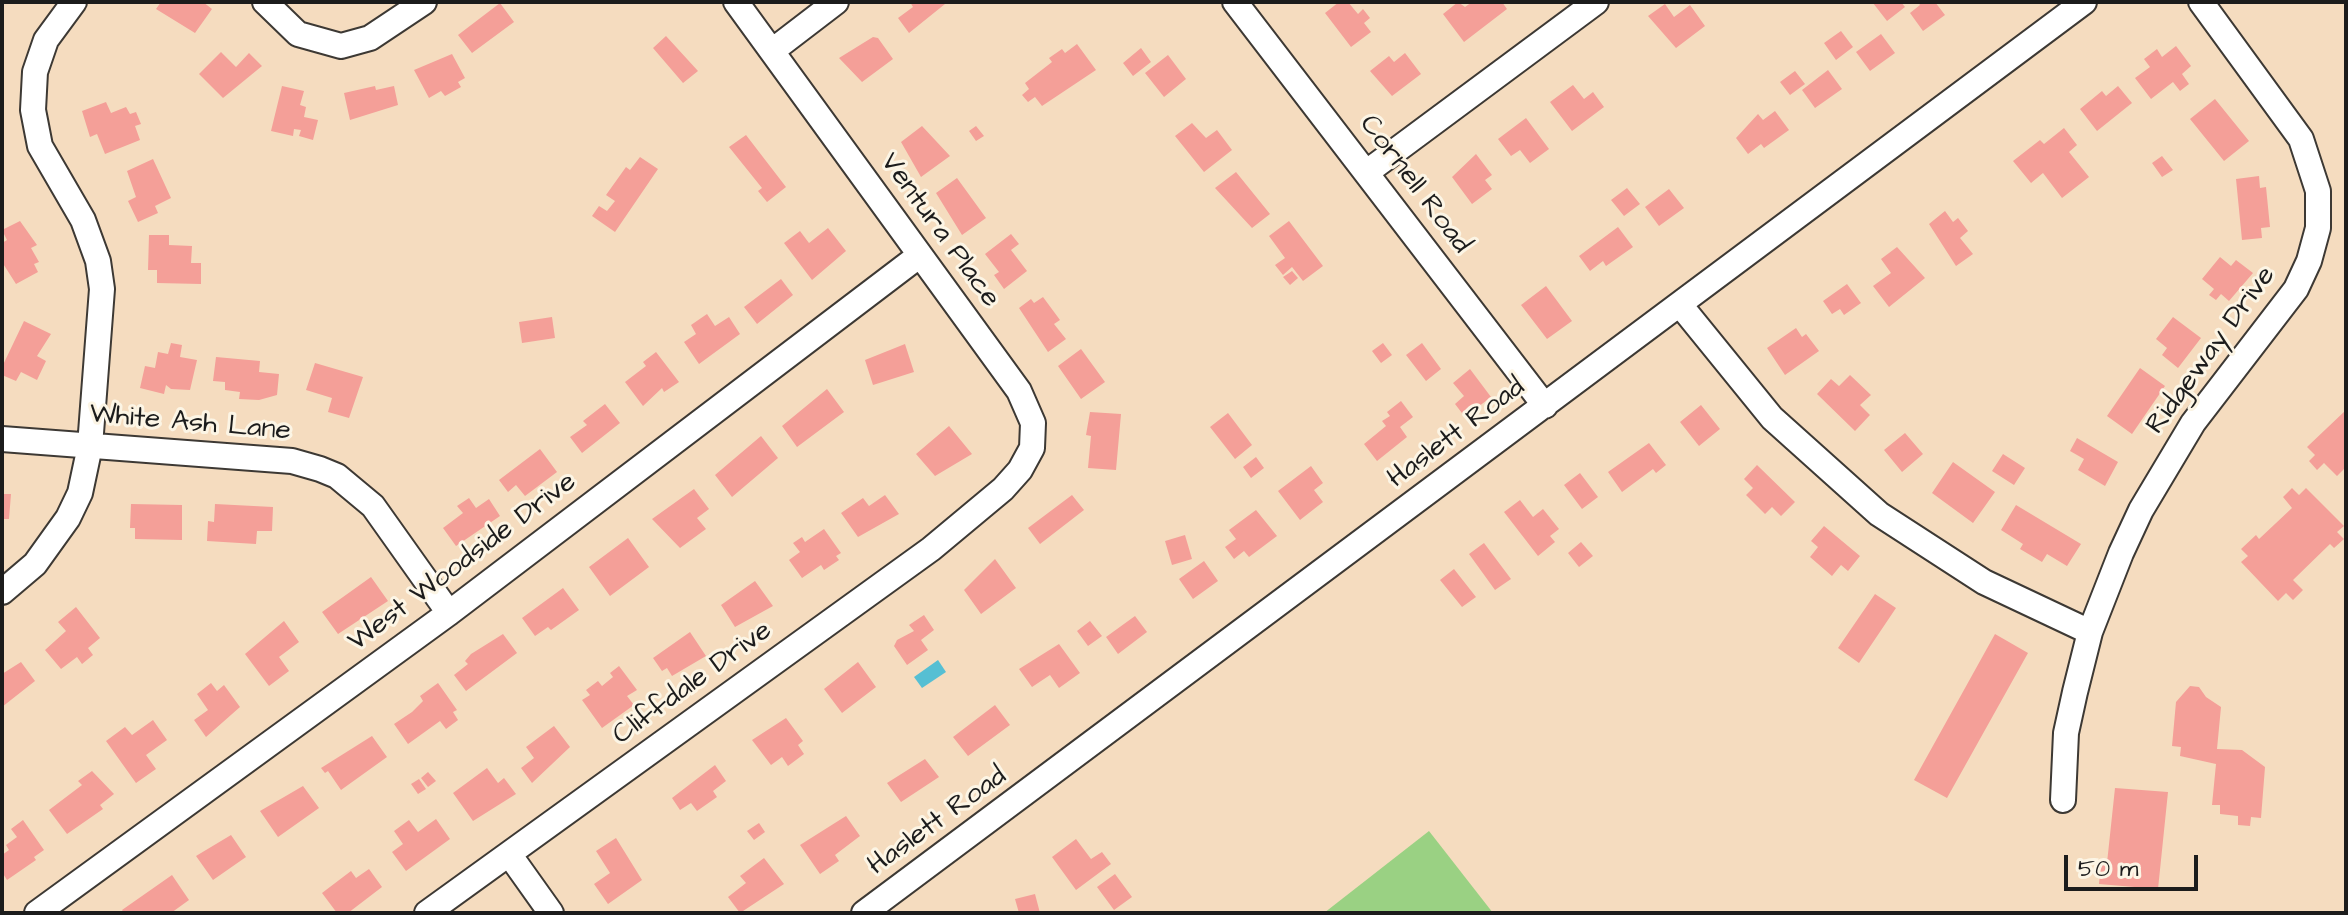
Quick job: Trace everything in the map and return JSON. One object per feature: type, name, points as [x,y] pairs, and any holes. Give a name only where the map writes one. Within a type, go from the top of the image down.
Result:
[{"type":"street","points":[[2,592],[35,564],[68,518],[80,493],[90,446],[102,289],[98,261],[83,220],[40,146],[33,110],[35,72],[46,40],[74,2]]},
{"type":"street","points":[[265,2],[298,34],[341,46],[370,38],[424,2]]},
{"type":"street","name":"Ventura Place","points":[[736,2],[1019,391],[1033,423],[1034,436],[1028,460],[990,500]]},
{"type":"street","points":[[772,51],[836,2]]},
{"type":"street","name":"Cornell Road","points":[[1235,2],[1545,406]]},
{"type":"street","points":[[1367,172],[1596,2]]},
{"type":"street","name":"Ridgeway Drive","points":[[2063,800],[2066,733],[2090,632],[2121,553],[2154,487],[2223,379],[2296,289],[2309,261],[2318,228],[2318,191],[2301,139],[2201,2]]},
{"type":"street","name":"Haslett Road","points":[[864,913],[1681,306],[2080,3]]},
{"type":"street","name":"West Woodside Drive","points":[[37,913],[449,613],[920,255]]},
{"type":"street","points":[[1681,306],[1772,418],[1879,514],[1984,582],[2090,632]]},
{"type":"street","name":"White Ash Lane","points":[[2,439],[292,461],[337,476],[373,506],[449,613]]},
{"type":"street","name":"Cliffdale Drive","points":[[427,913],[920,557],[990,500]]},
{"type":"street","points":[[509,854],[551,913]]},
{"type":"green space","points":[[1429,831],[1493,913],[1324,913]]},
{"type":"water","points":[[938,660],[946,672],[922,688],[914,677]]},
{"type":"building","points":[[161,2],[203,2],[212,9],[195,33],[156,9]]},
{"type":"building","points":[[910,2],[945,4],[909,33],[898,18],[913,7]]},
{"type":"building","points":[[1339,2],[1348,2],[1358,14],[1363,9],[1370,18],[1364,23],[1371,32],[1351,47],[1325,13]]},
{"type":"building","points":[[1458,2],[1465,7],[1472,2],[1502,2],[1507,9],[1464,42],[1443,14]]},
{"type":"building","points":[[1901,2],[1905,7],[1887,21],[1873,3]]},
{"type":"building","points":[[1918,2],[1935,2],[1945,15],[1923,31],[1910,13],[1920,5]]},
{"type":"building","points":[[500,3],[514,22],[472,53],[458,35]]},
{"type":"building","points":[[1665,4],[1674,17],[1690,5],[1705,26],[1676,48],[1648,16]]},
{"type":"building","points":[[1841,31],[1853,47],[1836,60],[1824,43]]},
{"type":"building","points":[[1881,34],[1895,53],[1870,71],[1856,52]]},
{"type":"building","points":[[666,36],[698,71],[683,83],[653,48]]},
{"type":"building","points":[[873,37],[878,38],[893,59],[862,82],[839,58]]},
{"type":"building","points":[[1077,44],[1096,70],[1042,106],[1035,97],[1028,102],[1022,95],[1029,89],[1025,83],[1052,62],[1049,58],[1062,49],[1065,53]]},
{"type":"building","points":[[2176,46],[2191,66],[2182,74],[2189,84],[2180,91],[2173,82],[2151,99],[2135,78],[2150,67],[2144,59],[2157,49],[2162,57]]},
{"type":"building","points":[[1141,48],[1151,62],[1133,76],[1123,63]]},
{"type":"building","points":[[221,52],[236,67],[249,53],[262,66],[223,98],[199,74]]},
{"type":"building","points":[[1405,53],[1421,74],[1392,96],[1370,71],[1389,56],[1394,62]]},
{"type":"building","points":[[452,54],[465,78],[458,82],[461,87],[445,96],[441,91],[429,98],[414,70]]},
{"type":"building","points":[[1168,55],[1186,79],[1164,97],[1145,73]]},
{"type":"building","points":[[1828,70],[1842,89],[1815,108],[1802,90]]},
{"type":"building","points":[[1795,71],[1805,84],[1790,95],[1780,82]]},
{"type":"building","points":[[1573,85],[1584,99],[1593,92],[1604,107],[1572,131],[1550,102]]},
{"type":"building","points":[[282,86],[304,91],[300,105],[306,107],[304,117],[318,120],[313,140],[299,136],[301,130],[294,129],[293,136],[271,131]]},
{"type":"building","points":[[375,86],[376,90],[394,86],[398,105],[350,120],[344,93]]},
{"type":"building","points":[[2118,86],[2132,103],[2097,131],[2080,109],[2102,91],[2106,96]]},
{"type":"building","points":[[2215,99],[2249,141],[2224,161],[2190,119]]},
{"type":"building","points":[[106,102],[111,113],[126,107],[130,114],[136,112],[141,124],[135,126],[140,140],[105,154],[97,134],[90,137],[82,111]]},
{"type":"building","points":[[1775,111],[1789,130],[1764,148],[1761,144],[1748,154],[1736,138],[1758,114],[1763,120]]},
{"type":"building","points":[[1526,118],[1549,149],[1530,163],[1520,150],[1511,156],[1498,139]]},
{"type":"building","points":[[1192,123],[1206,138],[1217,130],[1232,150],[1204,172],[1175,136]]},
{"type":"building","points":[[922,126],[950,156],[921,177],[901,142]]},
{"type":"building","points":[[976,126],[984,136],[976,141],[969,131]]},
{"type":"building","points":[[2064,128],[2077,145],[2069,152],[2089,177],[2062,198],[2043,173],[2031,183],[2013,161],[2040,140],[2044,144]]},
{"type":"building","points":[[746,135],[786,187],[767,202],[758,191],[762,188],[729,147]]},
{"type":"building","points":[[1476,154],[1492,175],[1485,180],[1492,189],[1472,204],[1452,177]]},
{"type":"building","points":[[2162,156],[2173,170],[2162,177],[2152,163]]},
{"type":"building","points":[[640,157],[658,169],[615,232],[592,216],[599,206],[607,211],[615,201],[606,195],[626,167],[630,170]]},
{"type":"building","points":[[153,159],[171,198],[155,206],[158,213],[138,222],[128,201],[136,197],[127,171]]},
{"type":"building","points":[[1236,172],[1270,214],[1252,228],[1215,188]]},
{"type":"building","points":[[2259,176],[2260,188],[2266,187],[2270,227],[2261,228],[2262,238],[2242,240],[2236,179]]},
{"type":"building","points":[[957,178],[986,218],[962,235],[936,193]]},
{"type":"building","points":[[1627,188],[1640,204],[1624,216],[1611,200]]},
{"type":"building","points":[[1669,189],[1684,208],[1659,226],[1645,207]]},
{"type":"building","points":[[1945,211],[1953,222],[1958,218],[1968,231],[1960,238],[1973,254],[1956,266],[1929,224]]},
{"type":"building","points":[[20,221],[37,245],[31,248],[39,262],[34,264],[38,272],[16,284],[2,262],[2,243],[7,240],[2,230]]},
{"type":"building","points":[[1289,221],[1323,266],[1303,281],[1292,267],[1283,275],[1275,265],[1285,258],[1269,236]]},
{"type":"building","points":[[1618,227],[1633,247],[1606,266],[1603,261],[1590,271],[1579,256]]},
{"type":"building","points":[[828,228],[846,251],[812,280],[784,243],[800,231],[809,243]]},
{"type":"building","points":[[1011,234],[1019,244],[1011,250],[1027,271],[1004,289],[994,275],[999,272],[985,254]]},
{"type":"building","points":[[149,235],[169,235],[169,245],[192,246],[191,263],[201,263],[201,284],[157,283],[157,270],[148,270]]},
{"type":"building","points":[[1897,247],[1925,278],[1889,307],[1873,286],[1891,273],[1881,259]]},
{"type":"building","points":[[2220,257],[2231,266],[2236,260],[2253,273],[2229,301],[2221,294],[2216,300],[2209,295],[2214,289],[2202,279]]},
{"type":"building","points":[[1292,271],[1298,278],[1290,285],[1283,277]]},
{"type":"building","points":[[781,279],[793,295],[757,324],[744,307]]},
{"type":"building","points":[[1847,284],[1861,303],[1844,315],[1840,309],[1832,314],[1823,301]]},
{"type":"building","points":[[1546,286],[1572,321],[1547,339],[1521,305]]},
{"type":"building","points":[[1043,297],[1060,320],[1054,324],[1066,339],[1048,352],[1019,308],[1031,299],[1034,303]]},
{"type":"building","points":[[707,314],[715,326],[729,317],[740,334],[699,364],[684,342],[696,334],[691,325]]},
{"type":"building","points":[[552,317],[555,338],[522,343],[519,322]]},
{"type":"building","points":[[2173,317],[2201,338],[2178,368],[2162,355],[2167,348],[2156,339]]},
{"type":"building","points":[[24,321],[51,334],[37,356],[46,361],[37,380],[21,372],[16,381],[2,375],[2,367]]},
{"type":"building","points":[[1796,328],[1802,337],[1806,334],[1819,351],[1785,375],[1767,348]]},
{"type":"building","points":[[171,343],[182,345],[180,357],[197,360],[190,390],[171,389],[166,385],[164,394],[140,388],[145,366],[155,368],[158,352],[168,354]]},
{"type":"building","points":[[1383,343],[1392,355],[1381,363],[1372,351]]},
{"type":"building","points":[[1422,343],[1441,369],[1426,381],[1406,355]]},
{"type":"building","points":[[905,344],[914,372],[873,385],[865,360]]},
{"type":"building","points":[[1081,349],[1105,382],[1081,399],[1058,366]]},
{"type":"building","points":[[656,352],[679,382],[664,392],[662,388],[643,406],[625,382],[646,366],[643,362]]},
{"type":"building","points":[[216,357],[260,361],[259,372],[279,374],[277,395],[259,400],[239,399],[240,392],[225,390],[225,382],[213,381]]},
{"type":"building","points":[[315,363],[363,377],[349,418],[328,412],[332,398],[306,390]]},
{"type":"building","points":[[2140,368],[2165,386],[2132,434],[2107,416]]},
{"type":"building","points":[[1470,369],[1491,397],[1465,417],[1455,404],[1464,396],[1453,383]]},
{"type":"building","points":[[1850,375],[1871,395],[1860,405],[1870,415],[1855,431],[1817,394],[1831,379],[1839,386]]},
{"type":"building","points":[[827,389],[844,412],[797,447],[782,426]]},
{"type":"building","points":[[1401,401],[1413,417],[1400,427],[1407,437],[1377,461],[1364,444],[1386,426],[1382,421],[1390,416],[1387,412]]},
{"type":"building","points":[[605,404],[620,423],[582,453],[570,437],[587,425],[583,421]]},
{"type":"building","points":[[1701,405],[1720,429],[1699,446],[1680,422]]},
{"type":"building","points":[[2346,410],[2346,471],[2344,469],[2337,476],[2324,463],[2317,470],[2309,461],[2315,455],[2307,447]]},
{"type":"building","points":[[1090,412],[1121,414],[1116,470],[1088,468],[1091,436],[1086,435]]},
{"type":"building","points":[[1228,413],[1252,445],[1235,459],[1210,427]]},
{"type":"building","points":[[949,426],[972,454],[935,476],[916,454]]},
{"type":"building","points":[[1905,433],[1923,454],[1902,472],[1884,450]]},
{"type":"building","points":[[761,436],[778,458],[732,497],[715,475]]},
{"type":"building","points":[[2077,438],[2118,462],[2105,486],[2078,470],[2084,459],[2070,451]]},
{"type":"building","points":[[1649,443],[1666,465],[1656,473],[1653,469],[1622,492],[1608,472]]},
{"type":"building","points":[[540,449],[557,472],[525,496],[516,485],[508,492],[499,480]]},
{"type":"building","points":[[2003,454],[2025,468],[2014,485],[1992,471]]},
{"type":"building","points":[[1256,457],[1264,468],[1251,478],[1243,467]]},
{"type":"building","points":[[1953,462],[1995,492],[1973,523],[1932,493]]},
{"type":"building","points":[[1757,465],[1795,502],[1781,516],[1772,507],[1765,514],[1746,495],[1753,488],[1744,479]]},
{"type":"building","points":[[1311,466],[1323,483],[1314,490],[1323,502],[1300,520],[1278,491]]},
{"type":"building","points":[[1580,473],[1598,497],[1582,509],[1564,485]]},
{"type":"building","points":[[2292,488],[2299,495],[2306,488],[2344,526],[2337,532],[2344,539],[2334,548],[2330,544],[2293,580],[2303,590],[2293,600],[2286,593],[2278,601],[2241,562],[2248,556],[2241,549],[2256,535],[2259,539],[2292,508],[2283,497]]},
{"type":"building","points":[[694,489],[709,509],[697,518],[706,529],[680,548],[652,519]]},
{"type":"building","points":[[2,494],[11,494],[9,519],[2,519]]},
{"type":"building","points":[[885,495],[899,514],[858,537],[841,513],[863,498],[869,506]]},
{"type":"building","points":[[1072,495],[1084,510],[1040,544],[1028,528]]},
{"type":"building","points":[[469,498],[476,508],[489,499],[500,516],[456,546],[443,528],[463,513],[457,506]]},
{"type":"building","points":[[1520,500],[1533,517],[1543,509],[1559,529],[1550,536],[1555,542],[1538,556],[1504,512]]},
{"type":"building","points":[[131,504],[182,505],[182,540],[135,539],[135,528],[130,528]]},
{"type":"building","points":[[215,504],[273,507],[272,531],[257,531],[256,544],[207,541],[208,521],[214,522]]},
{"type":"building","points":[[2016,505],[2081,544],[2067,566],[2047,554],[2042,562],[2020,549],[2023,544],[2001,530]]},
{"type":"building","points":[[1256,510],[1277,536],[1249,557],[1244,551],[1234,559],[1225,547],[1236,539],[1229,530]]},
{"type":"building","points":[[1824,526],[1860,556],[1848,571],[1841,565],[1832,576],[1810,557],[1818,547],[1811,541]]},
{"type":"building","points":[[824,529],[841,553],[836,556],[839,560],[824,570],[821,565],[802,578],[789,560],[800,552],[793,543],[802,537],[805,542]]},
{"type":"building","points":[[1185,535],[1192,559],[1172,565],[1165,541]]},
{"type":"building","points":[[628,538],[649,567],[610,596],[589,567]]},
{"type":"building","points":[[1581,542],[1593,556],[1579,567],[1568,553]]},
{"type":"building","points":[[1484,543],[1511,579],[1495,590],[1469,554]]},
{"type":"building","points":[[995,559],[1016,588],[981,614],[964,590]]},
{"type":"building","points":[[1204,561],[1218,581],[1193,599],[1179,579]]},
{"type":"building","points":[[1454,569],[1476,597],[1462,607],[1440,580]]},
{"type":"building","points":[[371,577],[388,601],[338,634],[322,612]]},
{"type":"building","points":[[755,581],[773,606],[735,627],[721,605]]},
{"type":"building","points":[[563,588],[579,610],[551,630],[548,627],[535,636],[522,618]]},
{"type":"building","points":[[1875,594],[1896,608],[1859,663],[1838,648]]},
{"type":"building","points":[[76,607],[100,638],[88,648],[93,655],[82,664],[77,657],[61,669],[45,650],[66,631],[58,622]]},
{"type":"building","points":[[924,615],[934,630],[921,640],[928,650],[907,665],[894,646],[897,640],[914,631],[909,625]]},
{"type":"building","points":[[1135,616],[1147,632],[1118,654],[1106,637]]},
{"type":"building","points":[[284,621],[299,642],[279,657],[289,671],[269,686],[245,654]]},
{"type":"building","points":[[1090,621],[1102,636],[1088,646],[1077,631]]},
{"type":"building","points":[[690,632],[706,656],[672,676],[667,668],[662,671],[653,658]]},
{"type":"building","points":[[503,634],[517,653],[466,691],[454,675],[468,664],[465,661],[471,654]]},
{"type":"building","points":[[1995,634],[2028,653],[1947,798],[1914,780]]},
{"type":"building","points":[[1059,644],[1080,673],[1059,688],[1050,675],[1032,687],[1019,669]]},
{"type":"building","points":[[21,662],[35,681],[2,707],[2,674]]},
{"type":"building","points":[[858,662],[876,687],[842,713],[824,689]]},
{"type":"building","points":[[619,666],[637,690],[627,696],[634,705],[602,728],[582,700],[590,695],[586,690],[598,681],[602,686],[613,677],[610,673]]},
{"type":"building","points":[[211,683],[217,691],[224,685],[240,707],[206,737],[194,720],[208,710],[197,694]]},
{"type":"building","points":[[438,683],[457,710],[453,712],[458,720],[446,729],[440,721],[408,744],[394,724],[412,712],[423,701],[420,696]]},
{"type":"building","points":[[2190,686],[2199,687],[2206,697],[2221,707],[2217,749],[2242,750],[2265,767],[2261,818],[2251,817],[2250,826],[2238,825],[2238,816],[2220,814],[2220,805],[2212,805],[2216,764],[2180,756],[2181,747],[2172,746],[2176,702]]},
{"type":"building","points":[[995,705],[1010,725],[968,756],[953,737]]},
{"type":"building","points":[[786,718],[803,741],[798,745],[804,754],[788,766],[782,757],[771,765],[752,740]]},
{"type":"building","points":[[153,720],[167,740],[146,755],[156,769],[136,783],[106,741],[125,727],[132,735]]},
{"type":"building","points":[[554,726],[570,747],[532,783],[521,768],[534,758],[526,747]]},
{"type":"building","points":[[372,736],[387,757],[341,790],[328,771],[325,773],[321,768]]},
{"type":"building","points":[[925,759],[939,777],[901,802],[887,783]]},
{"type":"building","points":[[715,765],[726,781],[713,791],[717,797],[697,811],[691,803],[680,810],[672,798]]},
{"type":"building","points":[[487,768],[498,783],[504,778],[516,794],[473,821],[453,793]]},
{"type":"building","points":[[92,771],[114,794],[100,805],[103,809],[67,834],[49,810],[82,785],[78,781]]},
{"type":"building","points":[[428,772],[436,781],[428,787],[421,778]]},
{"type":"building","points":[[419,779],[426,789],[418,794],[411,784]]},
{"type":"building","points":[[303,786],[319,808],[278,837],[260,811]]},
{"type":"building","points":[[2115,788],[2168,792],[2158,889],[2099,884],[2101,863],[2107,863]]},
{"type":"building","points":[[846,816],[860,836],[835,855],[839,861],[820,874],[800,845]]},
{"type":"building","points":[[436,819],[450,839],[406,871],[392,852],[403,844],[394,831],[409,820],[418,832]]},
{"type":"building","points":[[23,820],[44,850],[34,857],[36,860],[7,880],[2,872],[2,855],[9,850],[6,845],[17,837],[11,829]]},
{"type":"building","points":[[759,823],[765,832],[754,840],[747,831]]},
{"type":"building","points":[[231,835],[246,857],[213,880],[196,856]]},
{"type":"building","points":[[616,838],[642,880],[608,904],[594,884],[610,873],[596,851]]},
{"type":"building","points":[[1076,839],[1091,859],[1102,852],[1111,864],[1076,890],[1052,857]]},
{"type":"building","points":[[764,858],[784,884],[740,913],[728,897],[746,883],[740,876]]},
{"type":"building","points":[[369,869],[382,887],[348,913],[337,913],[322,893],[351,871],[356,878]]},
{"type":"building","points":[[1115,874],[1132,897],[1114,910],[1097,887]]},
{"type":"building","points":[[172,875],[189,900],[171,913],[124,913],[122,910]]},
{"type":"building","points":[[1035,894],[1040,913],[1019,913],[1015,899]]}]
